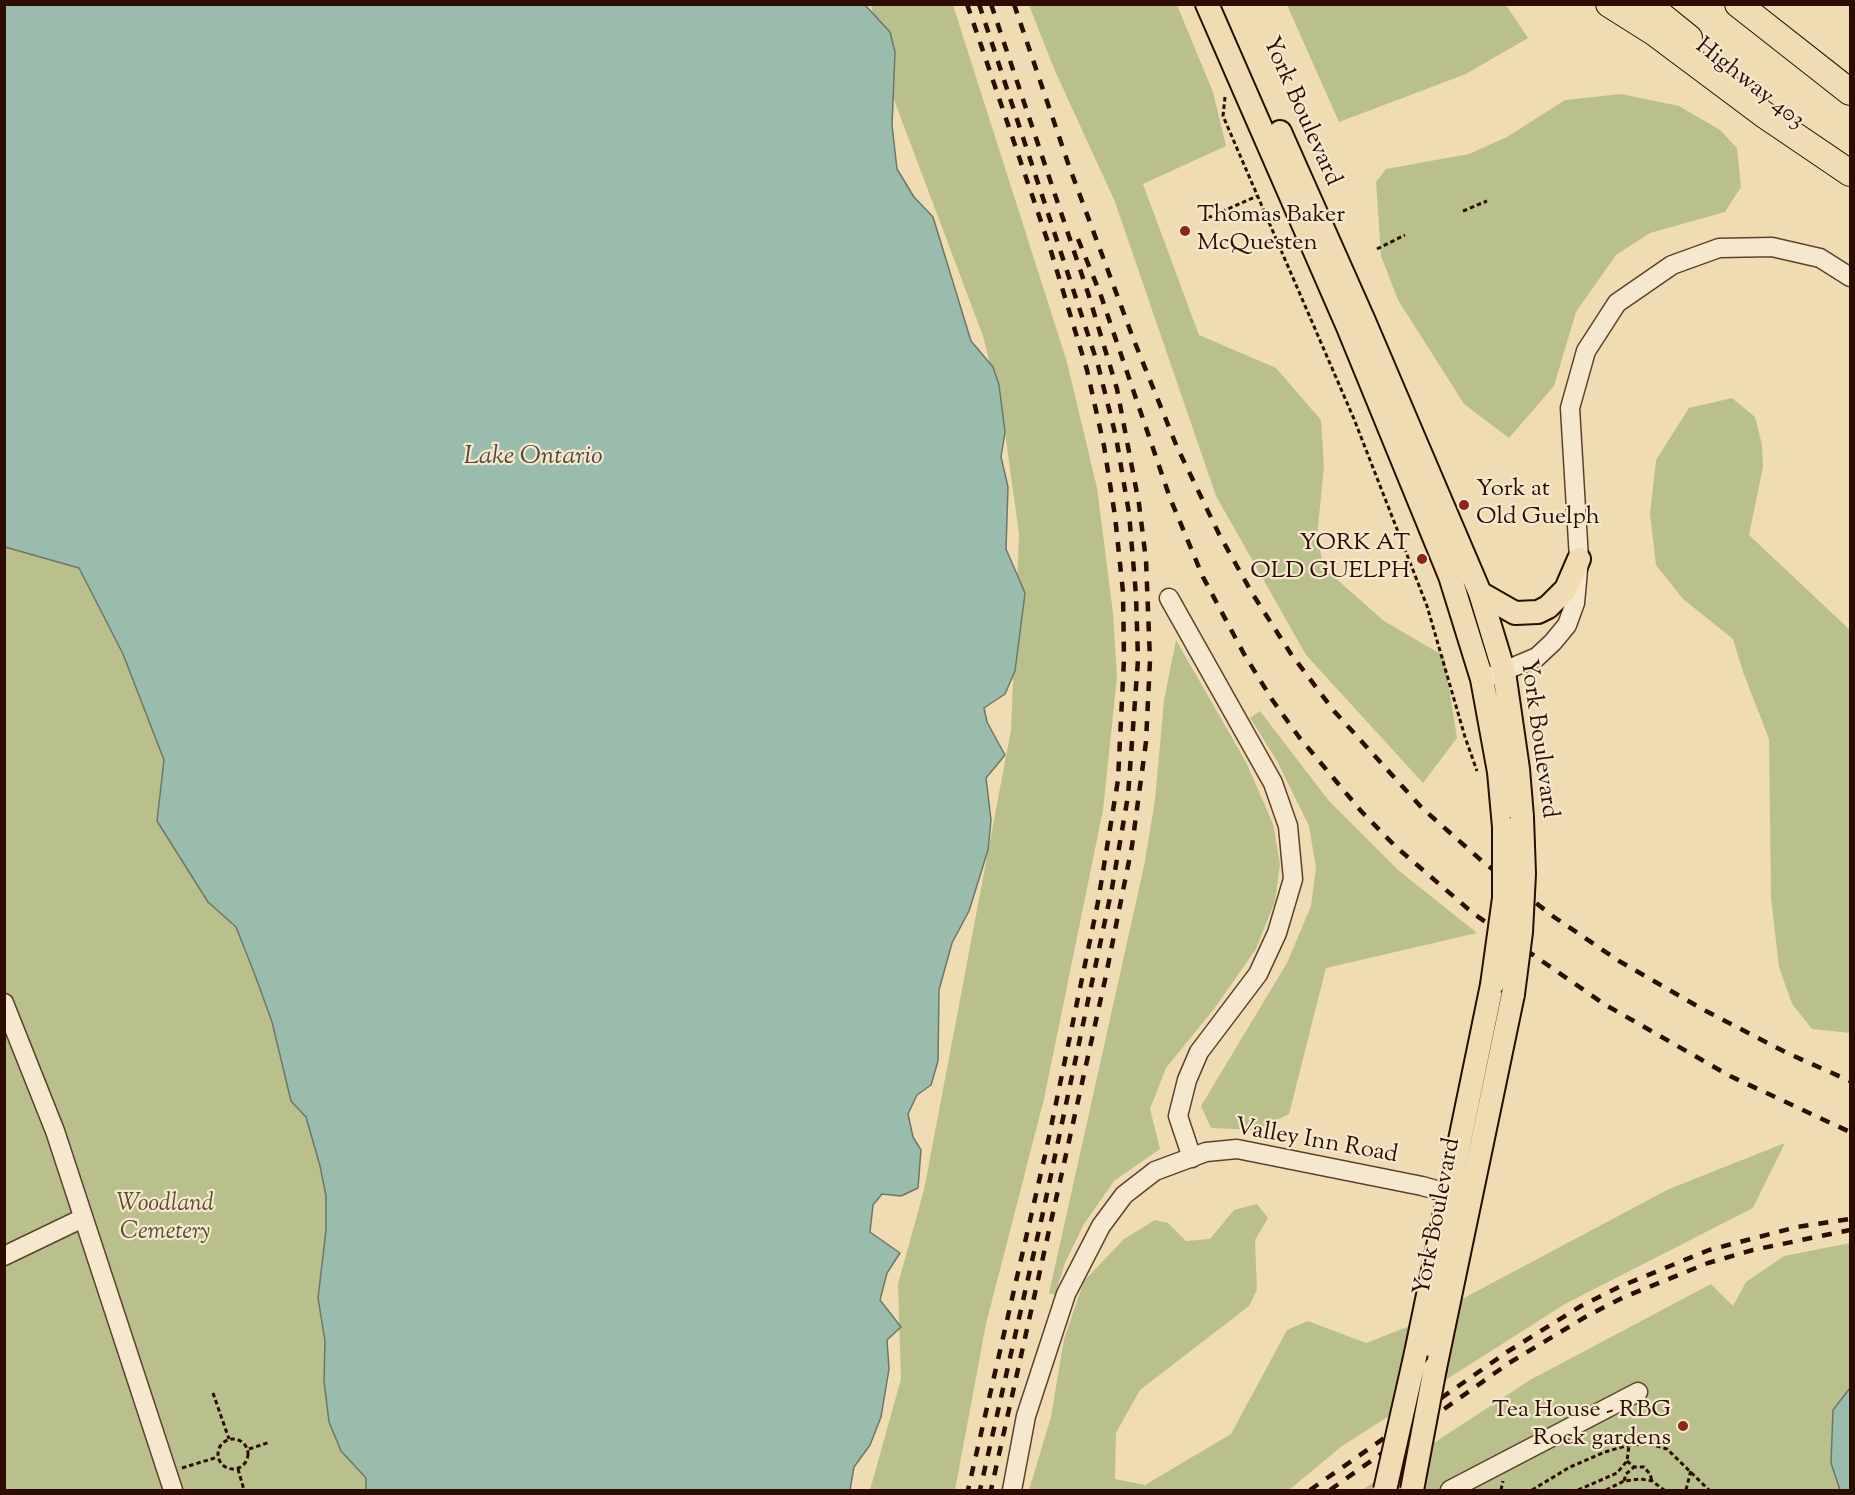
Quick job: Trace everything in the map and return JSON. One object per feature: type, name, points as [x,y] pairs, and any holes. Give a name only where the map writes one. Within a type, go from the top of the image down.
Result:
[{"type":"highway","points":[[1609,4],[1656,33],[1766,116],[1851,173]]},
{"type":"highway","name":"Highway 403","points":[[1647,4],[1851,165]]},
{"type":"highway","points":[[1738,4],[1851,92]]},
{"type":"main road","name":"York Boulevard","points":[[1207,4],[1348,327],[1434,533],[1482,679],[1499,772],[1524,874],[1513,994],[1416,1353],[1385,1491]]},
{"type":"main road","name":"York Boulevard","points":[[1223,4],[1364,321],[1480,593],[1504,672],[1518,769],[1492,986],[1435,1368],[1412,1491]]},
{"type":"main road","points":[[1480,593],[1515,613],[1538,612],[1548,607],[1566,589],[1579,559]]},
{"type":"street","points":[[1482,679],[1537,657],[1567,625],[1575,603],[1579,559],[1570,408],[1586,351],[1617,303],[1672,265],[1719,248],[1772,247],[1820,258],[1851,277]]},
{"type":"street","points":[[1169,598],[1273,783],[1288,826],[1293,879],[1277,933],[1258,975],[1199,1052],[1187,1080],[1178,1116],[1192,1158]]},
{"type":"street","points":[[4,1003],[48,1111],[173,1491]]},
{"type":"street","name":"Valley Inn Road","points":[[1012,1491],[1026,1416],[1066,1294],[1101,1226],[1125,1195],[1155,1171],[1206,1152],[1237,1149],[1408,1184],[1459,1197]]},
{"type":"street","points":[[4,1256],[83,1218]]},
{"type":"street","points":[[1450,1491],[1638,1392]]},
{"type":"path","points":[[1225,93],[1223,116],[1354,419],[1423,595],[1465,737],[1479,774]]},
{"type":"path","points":[[1201,221],[1257,196]]},
{"type":"path","points":[[1464,211],[1487,201]]},
{"type":"path","points":[[1377,249],[1405,235]]},
{"type":"path","points":[[213,1393],[229,1439]]},
{"type":"path","points":[[229,1439],[241,1440],[249,1449],[248,1462],[238,1469],[229,1469],[222,1465],[218,1457],[220,1446],[229,1439]]},
{"type":"path","points":[[249,1449],[270,1442]]},
{"type":"path","points":[[1532,1491],[1570,1467],[1629,1445],[1650,1444],[1667,1449],[1691,1470],[1709,1491]]},
{"type":"path","points":[[1578,1491],[1617,1473],[1627,1461],[1629,1445]]},
{"type":"path","points":[[167,1473],[218,1457]]},
{"type":"path","points":[[1627,1461],[1634,1467]]},
{"type":"path","points":[[1624,1481],[1628,1471],[1634,1467],[1644,1467],[1652,1481],[1664,1491]]},
{"type":"path","points":[[238,1469],[244,1491]]},
{"type":"path","points":[[1686,1491],[1691,1470]]},
{"type":"path","points":[[1606,1491],[1624,1481],[1641,1479],[1652,1481]]},
{"type":"green space","points":[[871,5],[953,5],[1067,362],[1097,488],[1113,613],[1117,677],[1103,810],[1044,1099],[986,1324],[955,1490],[870,1490],[901,1379],[898,1284],[924,1190],[1011,730],[1019,534],[1002,411],[983,336],[888,84]]},
{"type":"green space","points":[[1029,5],[1177,5],[1213,92],[1226,146],[1143,184],[1199,335],[1276,368],[1321,420],[1324,466],[1317,537],[1324,568],[1384,621],[1444,656],[1457,738],[1423,783],[1306,655],[1216,496],[1115,202],[1055,71]]},
{"type":"green space","points":[[1287,5],[1506,5],[1528,38],[1466,74],[1339,122]]},
{"type":"green space","points":[[1621,94],[1679,106],[1720,130],[1737,148],[1741,187],[1725,212],[1650,233],[1616,255],[1576,312],[1554,386],[1509,438],[1464,404],[1398,300],[1381,256],[1376,182],[1386,169],[1469,154],[1507,137],[1565,100]]},
{"type":"green space","points":[[1732,398],[1755,417],[1762,445],[1763,467],[1749,535],[1850,630],[1850,1033],[1812,1029],[1792,1004],[1779,967],[1771,898],[1769,739],[1733,639],[1683,599],[1656,565],[1650,514],[1656,460],[1689,408]]},
{"type":"green space","name":"Woodland Cemetery","points":[[4,547],[79,568],[123,654],[164,760],[157,821],[208,902],[236,927],[272,1022],[291,1101],[306,1117],[320,1166],[387,1490],[5,1490]]},
{"type":"green space","points":[[1176,640],[1246,762],[1273,824],[1280,864],[1275,901],[1256,949],[1214,1009],[1166,1068],[1150,1109],[1160,1149],[1114,1181],[1084,1224],[1065,1263],[1055,1295],[1049,1293],[1144,866],[1155,800],[1164,700]]},
{"type":"green space","points":[[1260,711],[1329,801],[1398,870],[1477,933],[1326,968],[1289,1114],[1257,1130],[1211,1128],[1201,1106],[1287,963],[1311,906],[1316,868],[1309,826],[1277,761],[1250,718]]},
{"type":"green space","points":[[1785,1143],[1753,1208],[1565,1304],[1342,1446],[1289,1490],[1029,1490],[1051,1417],[1064,1339],[1084,1281],[1124,1239],[1155,1220],[1168,1223],[1186,1241],[1210,1239],[1234,1210],[1257,1204],[1268,1218],[1255,1240],[1257,1290],[1249,1306],[1140,1390],[1116,1433],[1115,1479],[1145,1485],[1231,1434],[1287,1330],[1308,1321],[1366,1343],[1415,1324],[1669,1189]]},
{"type":"green space","points":[[1850,1243],[1850,1382],[1838,1438],[1846,1490],[1362,1490],[1530,1380],[1711,1284],[1733,1306],[1746,1282],[1784,1256]]},
{"type":"water","name":"Lake Ontario","points":[[5,5],[865,5],[890,32],[895,52],[892,125],[897,169],[914,197],[933,217],[971,341],[993,367],[999,385],[1005,432],[1001,457],[1008,487],[1006,549],[1025,593],[1015,671],[1005,694],[984,708],[987,722],[1005,755],[986,778],[991,820],[988,850],[969,911],[952,943],[939,990],[938,1061],[931,1085],[917,1095],[908,1114],[913,1137],[921,1150],[918,1188],[901,1196],[882,1194],[873,1205],[870,1232],[900,1253],[887,1273],[880,1300],[901,1327],[887,1340],[889,1369],[881,1417],[870,1445],[854,1467],[850,1490],[366,1490],[366,1478],[341,1451],[329,1422],[324,1381],[325,1341],[318,1298],[326,1230],[326,1196],[320,1166],[306,1117],[291,1101],[272,1022],[255,975],[236,927],[208,902],[157,821],[164,760],[123,654],[79,568],[5,547]]},
{"type":"water","points":[[1850,1388],[1850,1490],[1840,1490],[1831,1463],[1833,1410]]},
{"type":"railway","points":[[967,4],[1050,248],[1087,370],[1104,446],[1115,516],[1123,592],[1124,659],[1118,780],[1098,902],[1046,1151],[968,1490]]},
{"type":"railway","points":[[979,4],[1098,365],[1116,437],[1129,513],[1136,595],[1138,660],[1128,796],[1112,888],[1042,1217],[980,1490]]},
{"type":"railway","points":[[991,4],[1088,293],[1117,389],[1139,504],[1146,560],[1150,660],[1146,742],[1132,846],[1105,980],[991,1490]]},
{"type":"railway","points":[[1014,4],[1069,166],[1133,338],[1177,447],[1219,534],[1252,593],[1291,654],[1334,711],[1422,808],[1482,861],[1554,917],[1619,961],[1704,1010],[1787,1053],[1850,1081]]},
{"type":"railway","points":[[1078,239],[1100,293],[1170,498],[1203,577],[1244,654],[1273,701],[1299,737],[1361,811],[1395,846],[1474,914],[1604,1004],[1730,1076],[1850,1132]]},
{"type":"railway","points":[[1310,1490],[1507,1352],[1581,1306],[1619,1287],[1709,1250],[1797,1227],[1850,1219]]},
{"type":"railway","points":[[1330,1490],[1509,1363],[1587,1316],[1624,1297],[1708,1263],[1753,1250],[1850,1230]]},
{"type":"place","name":"Thomas Baker McQuesten","points":[[1185,231]]},
{"type":"place","name":"York at Old Guelph","points":[[1464,505]]},
{"type":"place","name":"YORK AT OLD GUELPH","points":[[1422,559]]},
{"type":"place","name":"Tea House - RBG Rock gardens","points":[[1683,1426]]}]
